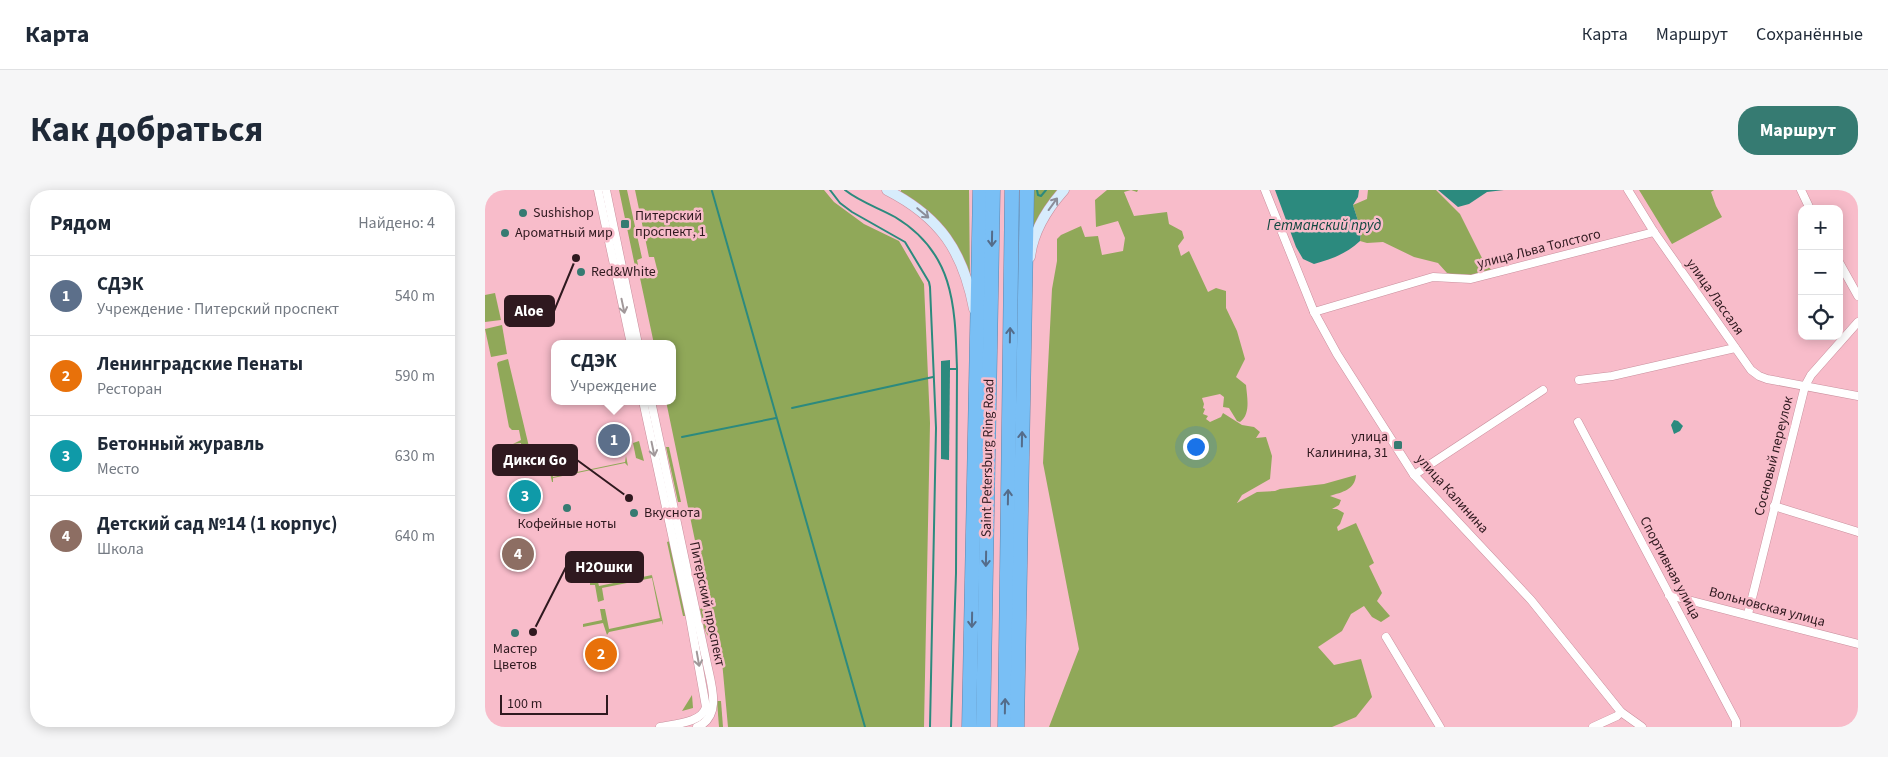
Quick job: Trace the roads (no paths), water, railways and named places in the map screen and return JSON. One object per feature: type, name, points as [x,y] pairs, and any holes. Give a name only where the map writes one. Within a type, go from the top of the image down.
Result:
[{"type":"highway","points":[[969,727],[980,190]]},
{"type":"highway","name":"Saint Petersburg Ring Road","points":[[983,727],[993,190]]},
{"type":"highway","name":"Saint Petersburg Ring Road","points":[[1005,727],[1012,190]]},
{"type":"highway","points":[[1017,727],[1023,318],[1027,190]]},
{"type":"highway","points":[[1005,686],[1020,540]]},
{"type":"main road","points":[[887,190],[913,205],[928,217],[952,245],[968,285],[978,340]]},
{"type":"main road","points":[[1023,318],[1030,253],[1047,212],[1064,190]]},
{"type":"street","points":[[599,190],[630,340]]},
{"type":"street","points":[[606,190],[638,340]]},
{"type":"street","name":"улица Калинина","points":[[1265,190],[1314,312],[1337,354],[1414,475],[1531,600],[1621,712],[1642,727]]},
{"type":"street","name":"улица Лассаля","points":[[1628,190],[1751,370],[1759,376],[1858,396]]},
{"type":"street","points":[[1801,190],[1808,205]]},
{"type":"street","name":"улица Льва Толстого","points":[[1314,312],[1433,277],[1471,279],[1655,232]]},
{"type":"street","points":[[1843,269],[1858,296]]},
{"type":"street","name":"Сосновый переулок","points":[[1748,614],[1805,386],[1811,374],[1858,322]]},
{"type":"street","points":[[1579,380],[1612,376],[1735,348]]},
{"type":"street","points":[[1414,475],[1543,390]]},
{"type":"street","name":"Питерский проспект","points":[[644,405],[692,627],[706,707],[702,715],[660,727]]},
{"type":"street","name":"Питерский проспект","points":[[652,405],[708,670],[713,706],[712,715],[706,723],[697,727]]},
{"type":"street","name":"Спортивная улица","points":[[1579,422],[1736,721],[1736,727]]},
{"type":"street","points":[[1774,506],[1858,532]]},
{"type":"street","name":"Вольновская улица","points":[[1669,595],[1858,644]]},
{"type":"street","points":[[1386,637],[1440,727]]},
{"type":"street","points":[[1593,727],[1617,716],[1621,712]]},
{"type":"water","name":"Гетманский пруд","points":[[1275,190],[1359,190],[1358,197],[1353,205],[1361,230],[1360,241],[1344,253],[1321,262],[1314,264],[1303,259],[1296,247]]},
{"type":"water","points":[[1438,190],[1504,190],[1487,192],[1469,204],[1458,207]]},
{"type":"water","points":[[950,360],[949,460],[941,459],[941,361]]},
{"type":"water","points":[[1674,420],[1683,426],[1680,431],[1674,434],[1671,425]]},
{"type":"waterway","points":[[830,190],[840,203],[852,212],[905,242],[929,282],[930,287],[936,428],[930,727]]},
{"type":"waterway","points":[[845,190],[895,217],[915,231],[930,247],[940,265],[948,283],[952,303],[957,369],[956,573],[951,727]]},
{"type":"waterway","points":[[1037,190],[1038,195],[1041,196],[1046,190]]},
{"type":"waterway","points":[[712,191],[865,727]]},
{"type":"waterway","points":[[950,369],[957,369]]},
{"type":"waterway","points":[[792,408],[933,377]]},
{"type":"waterway","points":[[682,437],[776,418]]},
{"type":"place","name":"Sushishop","points":[[523,213]]},
{"type":"place","name":"Питерский проспект, 1","points":[[625,224]]},
{"type":"place","name":"Ароматный мир","points":[[505,233]]},
{"type":"place","name":"Aloe","points":[[576,258]]},
{"type":"place","name":"Red&White","points":[[581,272]]},
{"type":"place","name":"СДЭК","points":[[614,440]]},
{"type":"place","name":"улица Калинина, 31","points":[[1398,445]]},
{"type":"place","name":"Бетонный журавль","points":[[525,496]]},
{"type":"place","name":"Дикси Go","points":[[629,498]]},
{"type":"place","name":"Кофейные ноты","points":[[567,508]]},
{"type":"place","name":"Вкуснота","points":[[634,513]]},
{"type":"place","name":"Детский сад №14 (1 корпус)","points":[[518,554]]},
{"type":"place","name":"H2Oшки","points":[[533,632]]},
{"type":"place","name":"Мастер Цветов","points":[[515,633]]},
{"type":"place","name":"Ленинградские Пенаты","points":[[601,654]]}]
